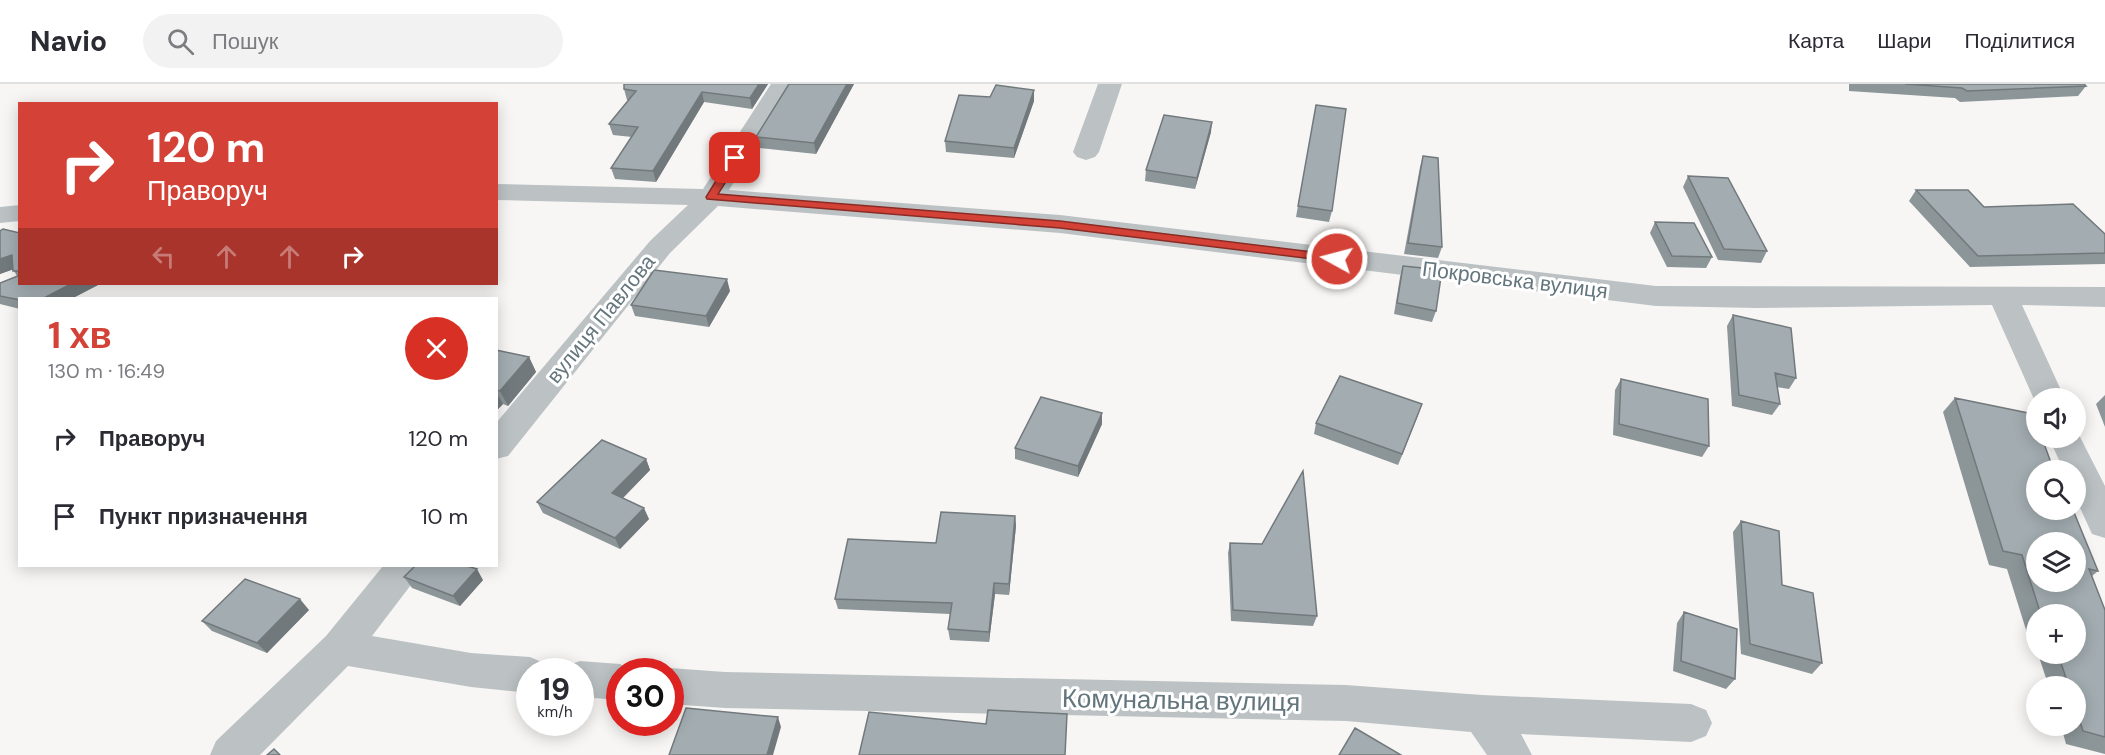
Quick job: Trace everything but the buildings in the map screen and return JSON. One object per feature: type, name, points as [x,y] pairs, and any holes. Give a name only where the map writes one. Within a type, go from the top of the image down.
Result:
[{"type":"street","name":"вулиця Павлова","points":[[498,445],[660,248],[711,197],[783,84]]},
{"type":"street","points":[[1086,152],[1110,84]]},
{"type":"street","name":"Покровська вулиця","points":[[498,192],[711,197],[1060,224],[1656,296],[2105,297]]},
{"type":"street","points":[[0,215],[18,213]]},
{"type":"street","points":[[2002,295],[2044,388]]},
{"type":"street","points":[[2071,448],[2105,524]]},
{"type":"street","points":[[231,755],[339,648],[403,567]]},
{"type":"street","points":[[339,648],[471,670],[516,674]]},
{"type":"street","name":"Комунальна вулиця","points":[[684,687],[725,690],[1346,703],[1482,714],[1691,723]]},
{"type":"street","points":[[1482,714],[1511,755]]},
{"type":"route","points":[[735,158],[711,197],[1060,224],[1337,259]]}]
